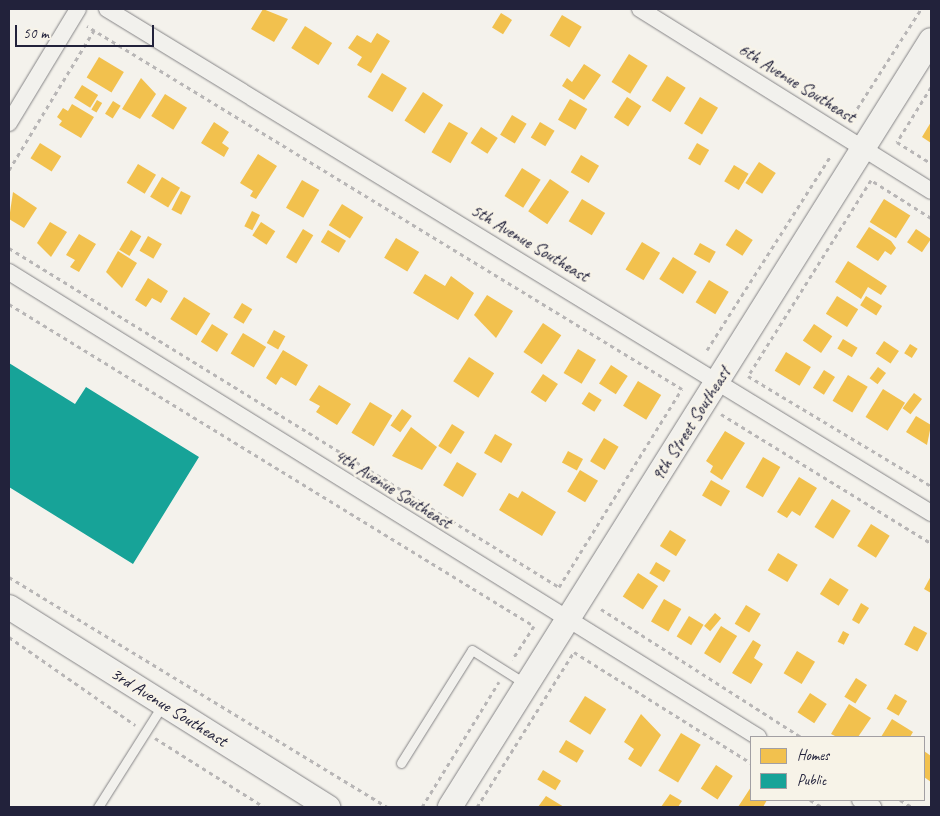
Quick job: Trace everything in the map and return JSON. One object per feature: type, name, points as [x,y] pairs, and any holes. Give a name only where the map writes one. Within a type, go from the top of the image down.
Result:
[{"type":"street","name":"5th Avenue Southeast","points":[[107,9],[719,381],[931,513]]},
{"type":"street","name":"6th Avenue Southeast","points":[[640,9],[931,191]]},
{"type":"street","points":[[9,123],[76,13]]},
{"type":"street","name":"9th Street Southeast","points":[[450,807],[719,381],[931,40]]},
{"type":"street","name":"4th Avenue Southeast","points":[[9,272],[566,621],[756,736]]},
{"type":"street","name":"3rd Avenue Southeast","points":[[9,607],[328,807]]},
{"type":"street","points":[[862,801],[873,807]]},
{"type":"lane","points":[[401,764],[472,650],[526,684]]},
{"type":"lane","points":[[98,807],[163,704]]},
{"type":"path","points":[[853,116],[921,9]]},
{"type":"path","points":[[9,248],[559,587],[682,389],[94,30],[76,13]]},
{"type":"path","points":[[9,170],[94,30]]},
{"type":"path","points":[[931,86],[897,142],[931,163]]},
{"type":"path","points":[[707,350],[831,155]]},
{"type":"path","points":[[931,218],[871,180],[748,376],[931,486]]},
{"type":"path","points":[[9,304],[534,626],[422,807]]},
{"type":"path","points":[[722,414],[931,543]]},
{"type":"path","points":[[9,576],[387,807]]},
{"type":"path","points":[[599,611],[799,736]]},
{"type":"path","points":[[9,637],[145,732],[264,807]]},
{"type":"path","points":[[477,807],[574,652],[750,762]]},
{"type":"building: Homes","points":[[263,9],[288,19],[274,42],[251,29]]},
{"type":"building: Homes","points":[[501,13],[512,20],[503,34],[492,27]]},
{"type":"building: Homes","points":[[562,15],[582,27],[569,47],[550,36]]},
{"type":"building: Homes","points":[[305,26],[332,43],[318,65],[291,48]]},
{"type":"building: Homes","points":[[377,33],[390,41],[371,73],[357,65],[362,57],[348,48],[357,35],[371,43]]},
{"type":"building: Homes","points":[[629,54],[648,66],[630,94],[612,82]]},
{"type":"building: Homes","points":[[99,57],[124,72],[111,93],[87,78]]},
{"type":"building: Homes","points":[[584,64],[601,75],[584,100],[562,86],[567,78],[572,82]]},
{"type":"building: Homes","points":[[382,73],[407,88],[392,112],[368,97]]},
{"type":"building: Homes","points":[[667,76],[686,88],[670,112],[652,101]]},
{"type":"building: Homes","points":[[141,78],[156,94],[140,119],[122,109]]},
{"type":"building: Homes","points":[[82,85],[98,95],[90,108],[74,98]]},
{"type":"building: Homes","points":[[423,92],[443,105],[425,134],[404,121]]},
{"type":"building: Homes","points":[[165,94],[187,108],[173,130],[151,116]]},
{"type":"building: Homes","points":[[627,97],[641,106],[628,126],[614,117]]},
{"type":"building: Homes","points":[[700,97],[718,108],[702,134],[684,124]]},
{"type":"building: Homes","points":[[570,99],[587,109],[575,130],[558,120]]},
{"type":"building: Homes","points":[[97,100],[102,103],[96,113],[91,109]]},
{"type":"building: Homes","points":[[113,101],[121,106],[113,118],[105,114]]},
{"type":"building: Homes","points":[[72,104],[94,117],[81,138],[59,125],[62,121],[57,117],[63,108],[68,111]]},
{"type":"building: Homes","points":[[512,115],[527,124],[515,143],[500,135]]},
{"type":"building: Homes","points":[[214,122],[229,132],[222,143],[229,148],[224,157],[201,143]]},
{"type":"building: Homes","points":[[449,122],[468,133],[451,163],[432,152]]},
{"type":"building: Homes","points":[[540,122],[555,131],[545,146],[531,137]]},
{"type":"building: Homes","points":[[931,122],[931,143],[922,137]]},
{"type":"building: Homes","points":[[481,127],[498,138],[487,154],[471,143]]},
{"type":"building: Homes","points":[[40,143],[61,156],[52,172],[30,158]]},
{"type":"building: Homes","points":[[697,143],[709,150],[700,166],[688,159]]},
{"type":"building: Homes","points":[[258,154],[277,166],[256,199],[250,196],[253,191],[240,183]]},
{"type":"building: Homes","points":[[581,155],[599,166],[589,183],[571,172]]},
{"type":"building: Homes","points":[[759,162],[776,173],[762,194],[745,183]]},
{"type":"building: Homes","points":[[138,164],[156,175],[145,194],[127,183]]},
{"type":"building: Homes","points":[[734,165],[749,174],[739,190],[724,181]]},
{"type":"building: Homes","points":[[522,168],[541,180],[523,208],[505,196]]},
{"type":"building: Homes","points":[[162,177],[180,188],[168,208],[150,197]]},
{"type":"building: Homes","points":[[550,179],[569,192],[547,224],[528,211]]},
{"type":"building: Homes","points":[[302,180],[319,190],[303,218],[286,208]]},
{"type":"building: Homes","points":[[181,191],[191,196],[181,215],[171,210]]},
{"type":"building: Homes","points":[[13,192],[37,208],[24,228],[9,219]]},
{"type":"building: Homes","points":[[582,199],[605,213],[592,235],[569,221]]},
{"type":"building: Homes","points":[[884,199],[910,215],[896,238],[870,222]]},
{"type":"building: Homes","points":[[342,204],[363,217],[350,238],[329,225]]},
{"type":"building: Homes","points":[[252,211],[260,215],[252,230],[244,226]]},
{"type":"building: Homes","points":[[50,222],[67,232],[51,257],[37,243]]},
{"type":"building: Homes","points":[[261,222],[275,231],[267,245],[252,235]]},
{"type":"building: Homes","points":[[869,227],[891,241],[896,248],[891,255],[885,251],[878,261],[856,247]]},
{"type":"building: Homes","points":[[303,229],[313,235],[296,263],[286,257]]},
{"type":"building: Homes","points":[[736,229],[753,240],[742,256],[726,245]]},
{"type":"building: Homes","points":[[916,229],[931,239],[922,252],[907,242]]},
{"type":"building: Homes","points":[[131,230],[141,236],[129,256],[119,250]]},
{"type":"building: Homes","points":[[328,230],[346,241],[339,253],[321,242]]},
{"type":"building: Homes","points":[[79,234],[96,244],[79,272],[70,267],[75,260],[66,255]]},
{"type":"building: Homes","points":[[148,236],[162,244],[153,259],[140,251]]},
{"type":"building: Homes","points":[[396,238],[419,252],[407,272],[384,258]]},
{"type":"building: Homes","points":[[642,242],[660,253],[644,280],[626,269]]},
{"type":"building: Homes","points":[[700,243],[716,252],[709,263],[694,254]]},
{"type":"building: Homes","points":[[118,251],[137,263],[122,288],[106,272]]},
{"type":"building: Homes","points":[[673,257],[697,272],[683,294],[659,279]]},
{"type":"building: Homes","points":[[848,261],[887,286],[881,295],[868,287],[861,299],[835,282]]},
{"type":"building: Homes","points":[[425,274],[445,286],[451,276],[474,293],[458,320],[413,293]]},
{"type":"building: Homes","points":[[148,278],[168,291],[161,303],[152,298],[146,307],[135,300]]},
{"type":"building: Homes","points":[[709,280],[729,292],[715,314],[696,302]]},
{"type":"building: Homes","points":[[487,295],[513,311],[496,338],[474,315]]},
{"type":"building: Homes","points":[[837,296],[858,309],[847,327],[826,314]]},
{"type":"building: Homes","points":[[866,296],[882,306],[876,315],[860,305]]},
{"type":"building: Homes","points":[[184,297],[210,313],[197,335],[170,319]]},
{"type":"building: Homes","points":[[242,303],[252,309],[244,324],[233,318]]},
{"type":"building: Homes","points":[[543,323],[561,335],[542,364],[523,352]]},
{"type":"building: Homes","points":[[212,324],[228,334],[217,352],[201,342]]},
{"type":"building: Homes","points":[[814,324],[832,336],[821,353],[803,341]]},
{"type":"building: Homes","points":[[274,330],[285,336],[278,349],[267,343]]},
{"type":"building: Homes","points":[[243,333],[266,347],[254,367],[231,354]]},
{"type":"building: Homes","points":[[843,339],[858,348],[852,357],[837,348]]},
{"type":"building: Homes","points":[[884,341],[899,351],[891,364],[876,353]]},
{"type":"building: Homes","points":[[910,344],[918,349],[912,358],[904,353]]},
{"type":"building: Homes","points":[[578,349],[596,360],[582,384],[564,373]]},
{"type":"building: Homes","points":[[283,350],[308,365],[296,386],[281,377],[276,385],[266,378]]},
{"type":"building: Homes","points":[[786,352],[811,367],[800,386],[775,371]]},
{"type":"building: Homes","points":[[469,357],[494,373],[478,398],[453,381]]},
{"type":"building: Homes","points":[[611,365],[628,376],[616,394],[599,383]]},
{"type":"building: Homes","points":[[878,367],[886,373],[878,384],[870,378]]},
{"type":"building: Homes","points":[[824,370],[835,377],[824,395],[813,388]]},
{"type":"building: Homes","points":[[543,374],[558,384],[546,402],[531,392]]},
{"type":"building: Homes","points":[[848,375],[868,387],[852,413],[833,401]]},
{"type":"building: Homes","points":[[638,381],[661,395],[646,420],[623,406]]},
{"type":"building: Homes","points":[[319,385],[351,404],[337,425],[316,412],[320,406],[309,400]]},
{"type":"building: Homes","points":[[883,389],[905,403],[888,431],[866,417]]},
{"type":"building: Homes","points":[[589,392],[602,400],[594,412],[582,404]]},
{"type":"building: Homes","points":[[914,393],[922,399],[911,414],[903,408]]},
{"type":"building: Homes","points":[[370,402],[392,415],[374,446],[351,433]]},
{"type":"building: Homes","points":[[402,409],[412,416],[400,432],[391,425]]},
{"type":"building: Homes","points":[[916,416],[931,425],[927,445],[906,432]]},
{"type":"building: Homes","points":[[452,424],[465,432],[451,454],[438,446]]},
{"type":"building: Homes","points":[[411,427],[437,447],[422,470],[392,456]]},
{"type":"building: Homes","points":[[725,431],[745,443],[722,480],[710,472],[713,466],[706,461]]},
{"type":"building: Homes","points":[[495,434],[512,444],[501,463],[484,453]]},
{"type":"building: Homes","points":[[604,438],[619,447],[605,470],[590,461]]},
{"type":"building: Homes","points":[[568,451],[583,459],[577,470],[562,462]]},
{"type":"building: Homes","points":[[763,457],[780,467],[763,497],[746,487]]},
{"type":"building: Homes","points":[[457,462],[477,474],[463,497],[443,485]]},
{"type":"building: Homes","points":[[580,470],[598,481],[585,502],[567,491]]},
{"type":"building: Homes","points":[[799,477],[817,488],[800,516],[792,511],[787,518],[777,512]]},
{"type":"building: Homes","points":[[711,480],[730,491],[721,507],[702,496]]},
{"type":"building: Homes","points":[[522,491],[556,512],[542,536],[499,510],[509,493],[518,498]]},
{"type":"building: Homes","points":[[832,499],[851,511],[833,539],[815,527]]},
{"type":"building: Homes","points":[[871,524],[890,536],[876,558],[857,546]]},
{"type":"building: Homes","points":[[670,530],[686,540],[676,556],[660,546]]},
{"type":"building: Homes","points":[[778,553],[798,565],[787,582],[768,570]]},
{"type":"building: Homes","points":[[656,562],[671,571],[664,582],[649,573]]},
{"type":"building: Homes","points":[[638,573],[658,586],[643,610],[623,596]]},
{"type":"building: Homes","points":[[931,576],[931,593],[924,589]]},
{"type":"building: Homes","points":[[830,578],[849,590],[839,606],[820,594]]},
{"type":"building: Homes","points":[[664,599],[681,609],[668,632],[651,622]]},
{"type":"building: Homes","points":[[861,603],[869,608],[859,624],[852,620]]},
{"type":"building: Homes","points":[[746,605],[761,614],[749,633],[735,624]]},
{"type":"building: Homes","points":[[715,613],[721,618],[710,631],[704,626]]},
{"type":"building: Homes","points":[[689,616],[704,625],[691,645],[677,637]]},
{"type":"building: Homes","points":[[721,626],[737,636],[720,663],[704,653]]},
{"type":"building: Homes","points":[[914,626],[927,633],[917,652],[904,645]]},
{"type":"building: Homes","points":[[843,631],[849,634],[844,645],[838,642]]},
{"type":"building: Homes","points":[[753,640],[761,645],[754,658],[763,664],[751,684],[732,673]]},
{"type":"building: Homes","points":[[797,651],[815,662],[802,684],[784,673]]},
{"type":"building: Homes","points":[[856,678],[867,685],[855,704],[844,697]]},
{"type":"building: Homes","points":[[810,693],[827,704],[814,723],[797,712]]},
{"type":"building: Homes","points":[[895,694],[907,701],[899,716],[886,709]]},
{"type":"building: Homes","points":[[585,696],[606,709],[590,735],[569,721]]},
{"type":"building: Homes","points":[[849,704],[871,718],[859,736],[835,736],[831,734]]},
{"type":"building: Homes","points":[[641,714],[661,735],[641,767],[628,759],[634,749],[624,742]]},
{"type":"building: Homes","points":[[892,719],[913,732],[911,736],[882,736]]},
{"type":"building: Homes","points":[[681,733],[701,745],[678,783],[658,771]]},
{"type":"building: Homes","points":[[566,740],[584,751],[577,763],[559,752]]},
{"type":"building: Homes","points":[[925,752],[931,756],[931,782],[925,778]]},
{"type":"building: Homes","points":[[716,765],[733,776],[718,799],[701,788]]},
{"type":"building: Homes","points":[[543,770],[561,781],[555,790],[537,779]]},
{"type":"building: Homes","points":[[750,789],[750,801],[766,801],[763,807],[738,807]]},
{"type":"building: Homes","points":[[670,794],[682,801],[678,807],[661,807]]},
{"type":"building: Homes","points":[[546,796],[564,807],[538,807]]},
{"type":"building: Public","points":[[9,363],[75,404],[86,387],[199,457],[133,564],[9,487]]}]
